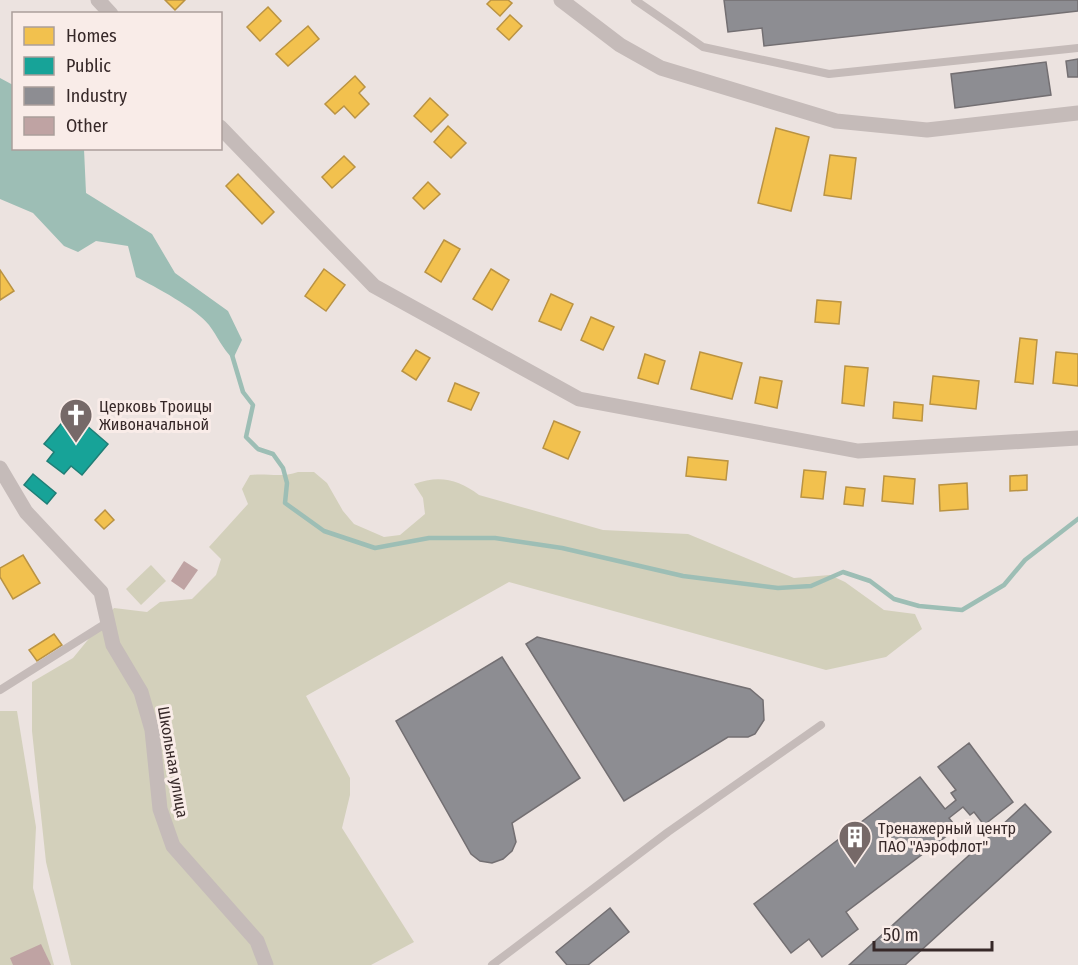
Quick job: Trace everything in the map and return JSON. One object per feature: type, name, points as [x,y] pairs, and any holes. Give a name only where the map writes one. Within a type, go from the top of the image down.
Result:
[{"type":"street","points":[[98,0],[109,12]]},
{"type":"street","points":[[561,0],[620,45],[661,68],[836,121],[927,130],[1078,113]]},
{"type":"street","points":[[222,130],[374,286],[579,399],[858,451],[1078,438]]},
{"type":"street","name":"Школьная улица","points":[[0,468],[26,512],[101,592],[113,645],[141,693],[152,730],[160,809],[173,846],[257,941],[266,965]]},
{"type":"lane","points":[[635,0],[703,47],[829,74],[1078,48]]},
{"type":"lane","points":[[0,690],[108,622]]},
{"type":"lane","points":[[492,965],[668,832],[821,725]]},
{"type":"shaded area","points":[[314,472],[327,483],[343,511],[354,524],[384,537],[400,535],[425,514],[423,498],[414,484],[440,479],[448,480],[464,485],[479,495],[603,530],[688,534],[794,578],[830,575],[845,582],[884,610],[915,614],[922,629],[886,657],[826,670],[509,582],[306,696],[350,778],[350,795],[342,828],[414,942],[371,965],[71,965],[46,862],[32,731],[32,682],[73,658],[114,608],[147,612],[160,602],[192,599],[216,575],[221,559],[209,547],[248,504],[242,489],[250,475],[286,475]]},
{"type":"shaded area","points":[[151,565],[166,581],[141,605],[126,589]]},
{"type":"shaded area","points":[[0,711],[17,711],[36,827],[33,888],[54,965],[0,965]]},
{"type":"water","points":[[0,78],[12,84],[12,150],[84,150],[86,193],[152,234],[175,273],[228,311],[242,340],[233,359],[209,325],[195,312],[175,298],[136,277],[128,246],[96,241],[78,252],[64,246],[33,213],[0,199]]},
{"type":"building: Homes","points":[[165,0],[185,0],[175,10]]},
{"type":"building: Homes","points":[[491,0],[508,0],[512,3],[500,16],[487,4]]},
{"type":"building: Homes","points":[[268,7],[281,21],[260,41],[247,27]]},
{"type":"building: Homes","points":[[510,15],[522,26],[509,40],[497,29]]},
{"type":"building: Homes","points":[[308,26],[319,39],[288,66],[276,54]]},
{"type":"building: Homes","points":[[355,76],[365,87],[359,93],[369,104],[355,118],[344,106],[335,114],[325,104]]},
{"type":"building: Homes","points":[[430,98],[448,115],[431,132],[414,116]]},
{"type":"building: Homes","points":[[448,126],[466,143],[451,158],[434,142]]},
{"type":"building: Homes","points":[[776,128],[809,137],[791,211],[758,203]]},
{"type":"building: Homes","points":[[830,155],[856,158],[851,199],[824,195]]},
{"type":"building: Homes","points":[[344,156],[355,167],[332,188],[322,177]]},
{"type":"building: Homes","points":[[238,174],[274,212],[262,224],[226,186]]},
{"type":"building: Homes","points":[[428,182],[440,194],[424,209],[413,198]]},
{"type":"building: Homes","points":[[444,240],[460,249],[441,282],[425,272]]},
{"type":"building: Homes","points":[[324,269],[345,285],[326,311],[305,296]]},
{"type":"building: Homes","points":[[491,269],[509,280],[492,310],[473,299]]},
{"type":"building: Homes","points":[[0,270],[14,291],[0,300]]},
{"type":"building: Homes","points":[[551,294],[573,304],[561,330],[539,321]]},
{"type":"building: Homes","points":[[817,300],[841,302],[839,324],[815,322]]},
{"type":"building: Homes","points":[[591,317],[614,327],[603,350],[581,340]]},
{"type":"building: Homes","points":[[1020,338],[1037,340],[1033,384],[1015,382]]},
{"type":"building: Homes","points":[[416,350],[430,358],[416,380],[402,371]]},
{"type":"building: Homes","points":[[700,352],[742,363],[732,399],[691,389]]},
{"type":"building: Homes","points":[[1056,352],[1078,354],[1078,386],[1053,383]]},
{"type":"building: Homes","points":[[645,354],[665,361],[658,384],[638,378]]},
{"type":"building: Homes","points":[[845,366],[868,368],[864,406],[842,403]]},
{"type":"building: Homes","points":[[933,376],[979,381],[976,409],[930,404]]},
{"type":"building: Homes","points":[[760,377],[782,381],[777,408],[755,403]]},
{"type":"building: Homes","points":[[455,383],[479,393],[471,410],[448,401]]},
{"type":"building: Homes","points":[[894,402],[923,405],[922,421],[893,418]]},
{"type":"building: Homes","points":[[554,421],[580,432],[568,459],[543,448]]},
{"type":"building: Homes","points":[[688,457],[728,461],[726,480],[686,476]]},
{"type":"building: Homes","points":[[804,470],[826,472],[823,499],[801,497]]},
{"type":"building: Homes","points":[[1027,475],[1027,490],[1010,491],[1010,476]]},
{"type":"building: Homes","points":[[884,476],[915,479],[913,504],[882,501]]},
{"type":"building: Homes","points":[[967,483],[968,509],[940,511],[939,485]]},
{"type":"building: Homes","points":[[846,487],[865,489],[863,506],[844,504]]},
{"type":"building: Homes","points":[[105,510],[114,520],[104,529],[95,520]]},
{"type":"building: Homes","points":[[23,555],[40,583],[13,599],[0,577],[0,568]]},
{"type":"building: Homes","points":[[54,634],[62,645],[37,661],[29,650]]},
{"type":"building: Public","name":"Церковь Троицы Живоначальной","points":[[71,412],[108,444],[82,475],[71,466],[64,474],[47,461],[54,452],[44,444]]},
{"type":"building: Public","points":[[33,474],[56,493],[47,504],[24,485]]},
{"type":"building: Industry","points":[[724,0],[1078,0],[1078,11],[764,46],[762,28],[728,32]]},
{"type":"building: Industry","points":[[1078,59],[1078,77],[1068,77],[1066,61]]},
{"type":"building: Industry","points":[[1046,62],[1051,95],[955,108],[951,74]]},
{"type":"building: Industry","points":[[537,637],[750,689],[763,700],[764,720],[755,734],[748,737],[728,737],[624,801],[526,644]]},
{"type":"building: Industry","points":[[502,657],[580,778],[512,823],[516,842],[512,851],[503,859],[492,863],[480,861],[471,854],[396,721]]},
{"type":"building: Industry","name":"Тренажерный центр ПАО \"Аэрофлот\"","points":[[969,743],[1013,802],[984,825],[974,812],[970,815],[963,807],[949,818],[957,828],[846,912],[858,929],[822,957],[809,939],[791,953],[754,904],[920,777],[945,809],[956,800],[951,793],[956,790],[938,767]]},
{"type":"building: Industry","points":[[1025,804],[1051,832],[905,965],[849,965]]},
{"type":"building: Industry","points":[[610,908],[629,932],[588,965],[567,965],[556,952]]},
{"type":"building: Other","points":[[184,561],[198,570],[184,590],[171,581]]},
{"type":"building: Other","points":[[41,944],[51,965],[13,965],[10,958]]},
{"type":"waterway","points":[[232,355],[243,392],[253,405],[246,437],[258,449],[273,454],[283,468],[287,483],[285,503],[324,531],[375,548],[429,538],[495,538],[562,548],[683,576],[778,588],[811,586],[843,572],[870,581],[894,599],[919,606],[962,610],[1004,585],[1025,560],[1078,519]]},
{"type":"place","name":"Церковь Троицы Живоначальной","points":[[76,444]]},
{"type":"place","name":"Тренажерный центр ПАО \"Аэрофлот\"","points":[[855,866]]}]
